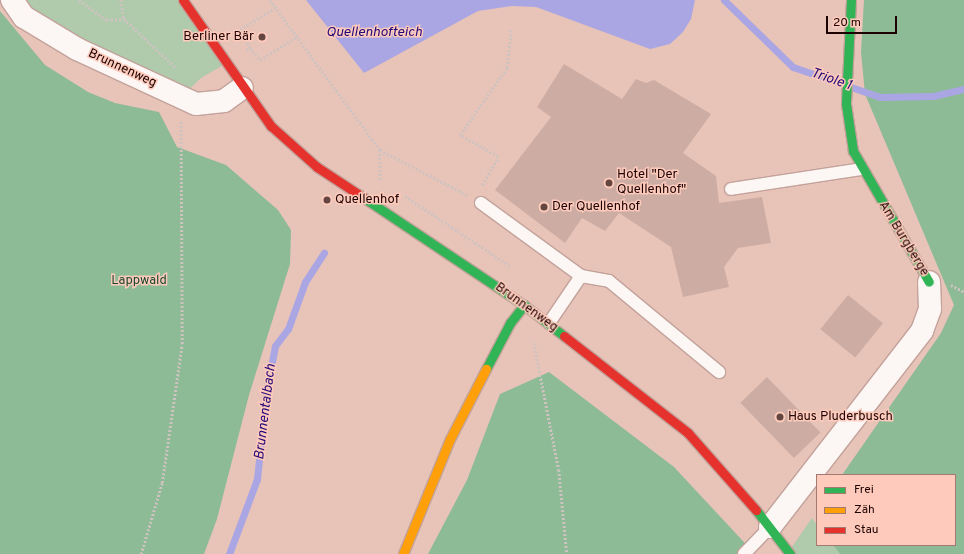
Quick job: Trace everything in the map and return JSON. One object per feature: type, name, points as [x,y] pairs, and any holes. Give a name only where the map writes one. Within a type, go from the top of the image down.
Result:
[{"type":"main road","name":"Brunnenweg","points":[[184,0],[225,64],[271,126],[317,167],[549,323],[688,433],[770,527],[790,554]]},
{"type":"main road","name":"Am Burgberge","points":[[851,0],[846,104],[853,151],[861,169],[929,282]]},
{"type":"main road","points":[[403,554],[450,439],[510,322],[524,305]]},
{"type":"street","name":"Brunnenweg","points":[[12,0],[24,17],[77,49],[196,104],[215,104],[224,102],[242,88]]},
{"type":"street","name":"Am Burgberge","points":[[770,527],[922,331],[930,309],[929,282]]},
{"type":"lane","points":[[731,189],[861,169]]},
{"type":"lane","points":[[477,201],[581,276],[609,281],[719,372]]},
{"type":"lane","points":[[549,323],[581,276]]},
{"type":"lane","points":[[744,554],[770,527]]},
{"type":"path","points":[[79,0],[107,20],[124,19]]},
{"type":"path","points":[[121,0],[124,19],[182,73]]},
{"type":"path","points":[[270,0],[298,36],[380,150],[477,201],[498,157],[460,135],[507,68],[511,30]]},
{"type":"path","points":[[276,7],[240,30],[250,48],[260,60],[298,36]]},
{"type":"path","points":[[225,64],[250,48]]},
{"type":"path","points":[[141,554],[162,483],[182,344],[181,96]]},
{"type":"path","points":[[380,150],[380,180]]},
{"type":"path","points":[[533,340],[559,470],[568,554]]},
{"type":"green space","points":[[11,0],[183,0],[225,64],[201,78],[181,97]]},
{"type":"green space","points":[[864,0],[964,0],[964,554],[840,554],[834,546],[956,546],[956,474],[843,474],[941,333],[954,305],[865,94],[861,52]]},
{"type":"green space","name":"Lappwald","points":[[0,11],[45,65],[88,92],[115,103],[159,112],[177,147],[226,165],[278,210],[291,230],[290,264],[249,395],[217,519],[204,554],[0,554]]},
{"type":"green space","points":[[549,372],[674,467],[755,554],[428,554],[467,480],[500,394]]},
{"type":"green space","points":[[812,518],[816,524],[816,546],[834,546],[840,554],[787,554]]},
{"type":"water","name":"Quellenhofteich","points":[[306,0],[695,0],[691,19],[683,32],[670,44],[650,49],[536,7],[512,6],[478,11],[364,73]]},
{"type":"building","name":"Hotel \"Der Quellenhof\"","points":[[564,64],[622,99],[636,79],[646,83],[654,80],[711,114],[683,153],[716,176],[719,203],[762,197],[771,243],[738,248],[724,267],[729,287],[683,297],[671,247],[619,213],[605,231],[582,218],[565,243],[495,190],[551,117],[537,107]]},
{"type":"building","points":[[848,295],[883,323],[855,358],[820,329]]},
{"type":"building","name":"Haus Pluderbusch","points":[[767,377],[820,432],[794,458],[740,403]]},
{"type":"waterway","name":"Triole 1","points":[[724,0],[793,67],[880,97],[933,96],[964,89]]},
{"type":"waterway","name":"Brunnentalbach","points":[[229,554],[257,479],[266,392],[275,346],[288,329],[305,282],[324,253]]},
{"type":"traffic: fast","points":[[851,0],[846,104],[853,151],[929,282]]},
{"type":"traffic: fast","points":[[364,198],[524,305],[564,336]]},
{"type":"traffic: fast","points":[[486,369],[510,323],[524,305]]},
{"type":"traffic: fast","points":[[756,510],[790,554]]},
{"type":"traffic: slow","points":[[403,554],[450,439],[486,369]]},
{"type":"traffic: jam","points":[[183,0],[271,126],[317,167],[364,198]]},
{"type":"traffic: jam","points":[[564,336],[688,433],[756,510]]},
{"type":"place","name":"Berliner Bär","points":[[262,37]]},
{"type":"place","name":"Hotel \"Der Quellenhof\"","points":[[609,183]]},
{"type":"place","name":"Quellenhof","points":[[327,200]]},
{"type":"place","name":"Der Quellenhof","points":[[544,207]]},
{"type":"place","name":"Haus Pluderbusch","points":[[780,417]]}]
